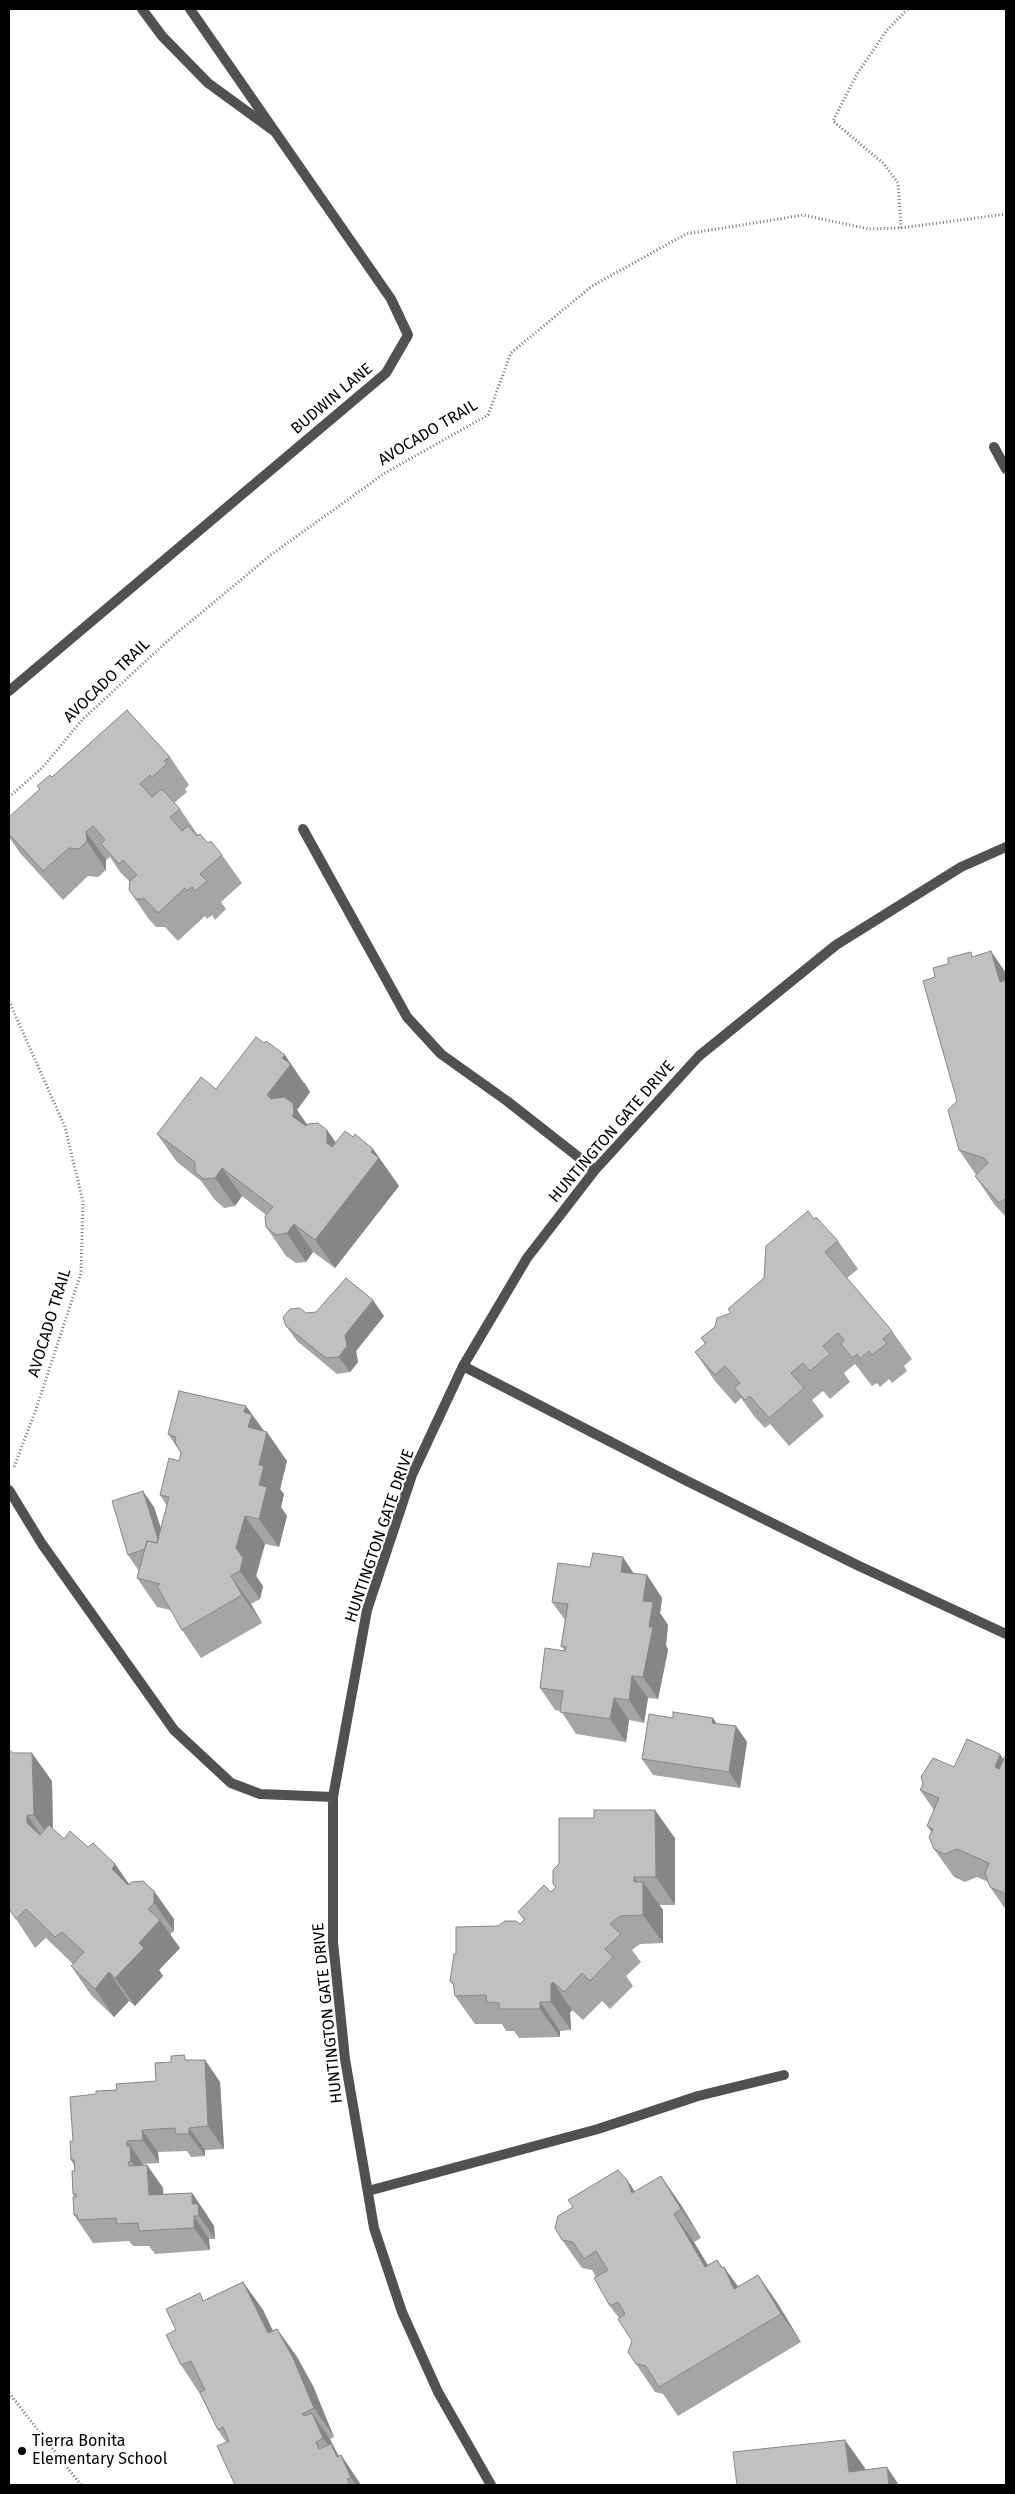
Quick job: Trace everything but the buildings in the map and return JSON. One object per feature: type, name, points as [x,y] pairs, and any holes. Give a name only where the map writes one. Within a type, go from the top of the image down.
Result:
[{"type":"street","points":[[142,9],[162,36],[208,83],[274,132]]},
{"type":"street","name":"BUDWIN LANE","points":[[9,691],[386,373],[408,335],[391,299],[190,9]]},
{"type":"street","points":[[994,447],[1006,469]]},
{"type":"street","points":[[303,829],[407,1017],[441,1054],[595,1170]]},
{"type":"street","name":"HUNTINGTON GATE DRIVE","points":[[491,2485],[438,2392],[402,2312],[374,2228],[345,2059],[333,1942],[334,1797],[367,1610],[412,1475],[463,1366],[527,1258],[595,1170],[699,1056],[836,945],[961,867],[1006,847]]},
{"type":"street","points":[[463,1366],[676,1476],[859,1566],[1006,1634]]},
{"type":"street","points":[[9,1490],[42,1544],[174,1730],[231,1782],[260,1794],[334,1797]]},
{"type":"street","points":[[368,2191],[598,2129],[698,2096],[784,2075]]},
{"type":"path","points":[[901,228],[898,183],[884,164],[833,120],[857,74],[887,30],[908,9]]},
{"type":"path","name":"AVOCADO TRAIL","points":[[9,797],[42,768],[83,719],[172,637],[272,554],[385,473],[488,415],[510,353],[592,286],[686,234],[803,215],[869,229],[901,228],[1006,214]]},
{"type":"path","name":"AVOCADO TRAIL","points":[[9,1001],[66,1127],[83,1202],[80,1273],[35,1412],[12,1473]]},
{"type":"path","points":[[9,2393],[82,2485]]},
{"type":"place","name":"Tierra Bonita Elementary School","points":[[22,2451]]}]
